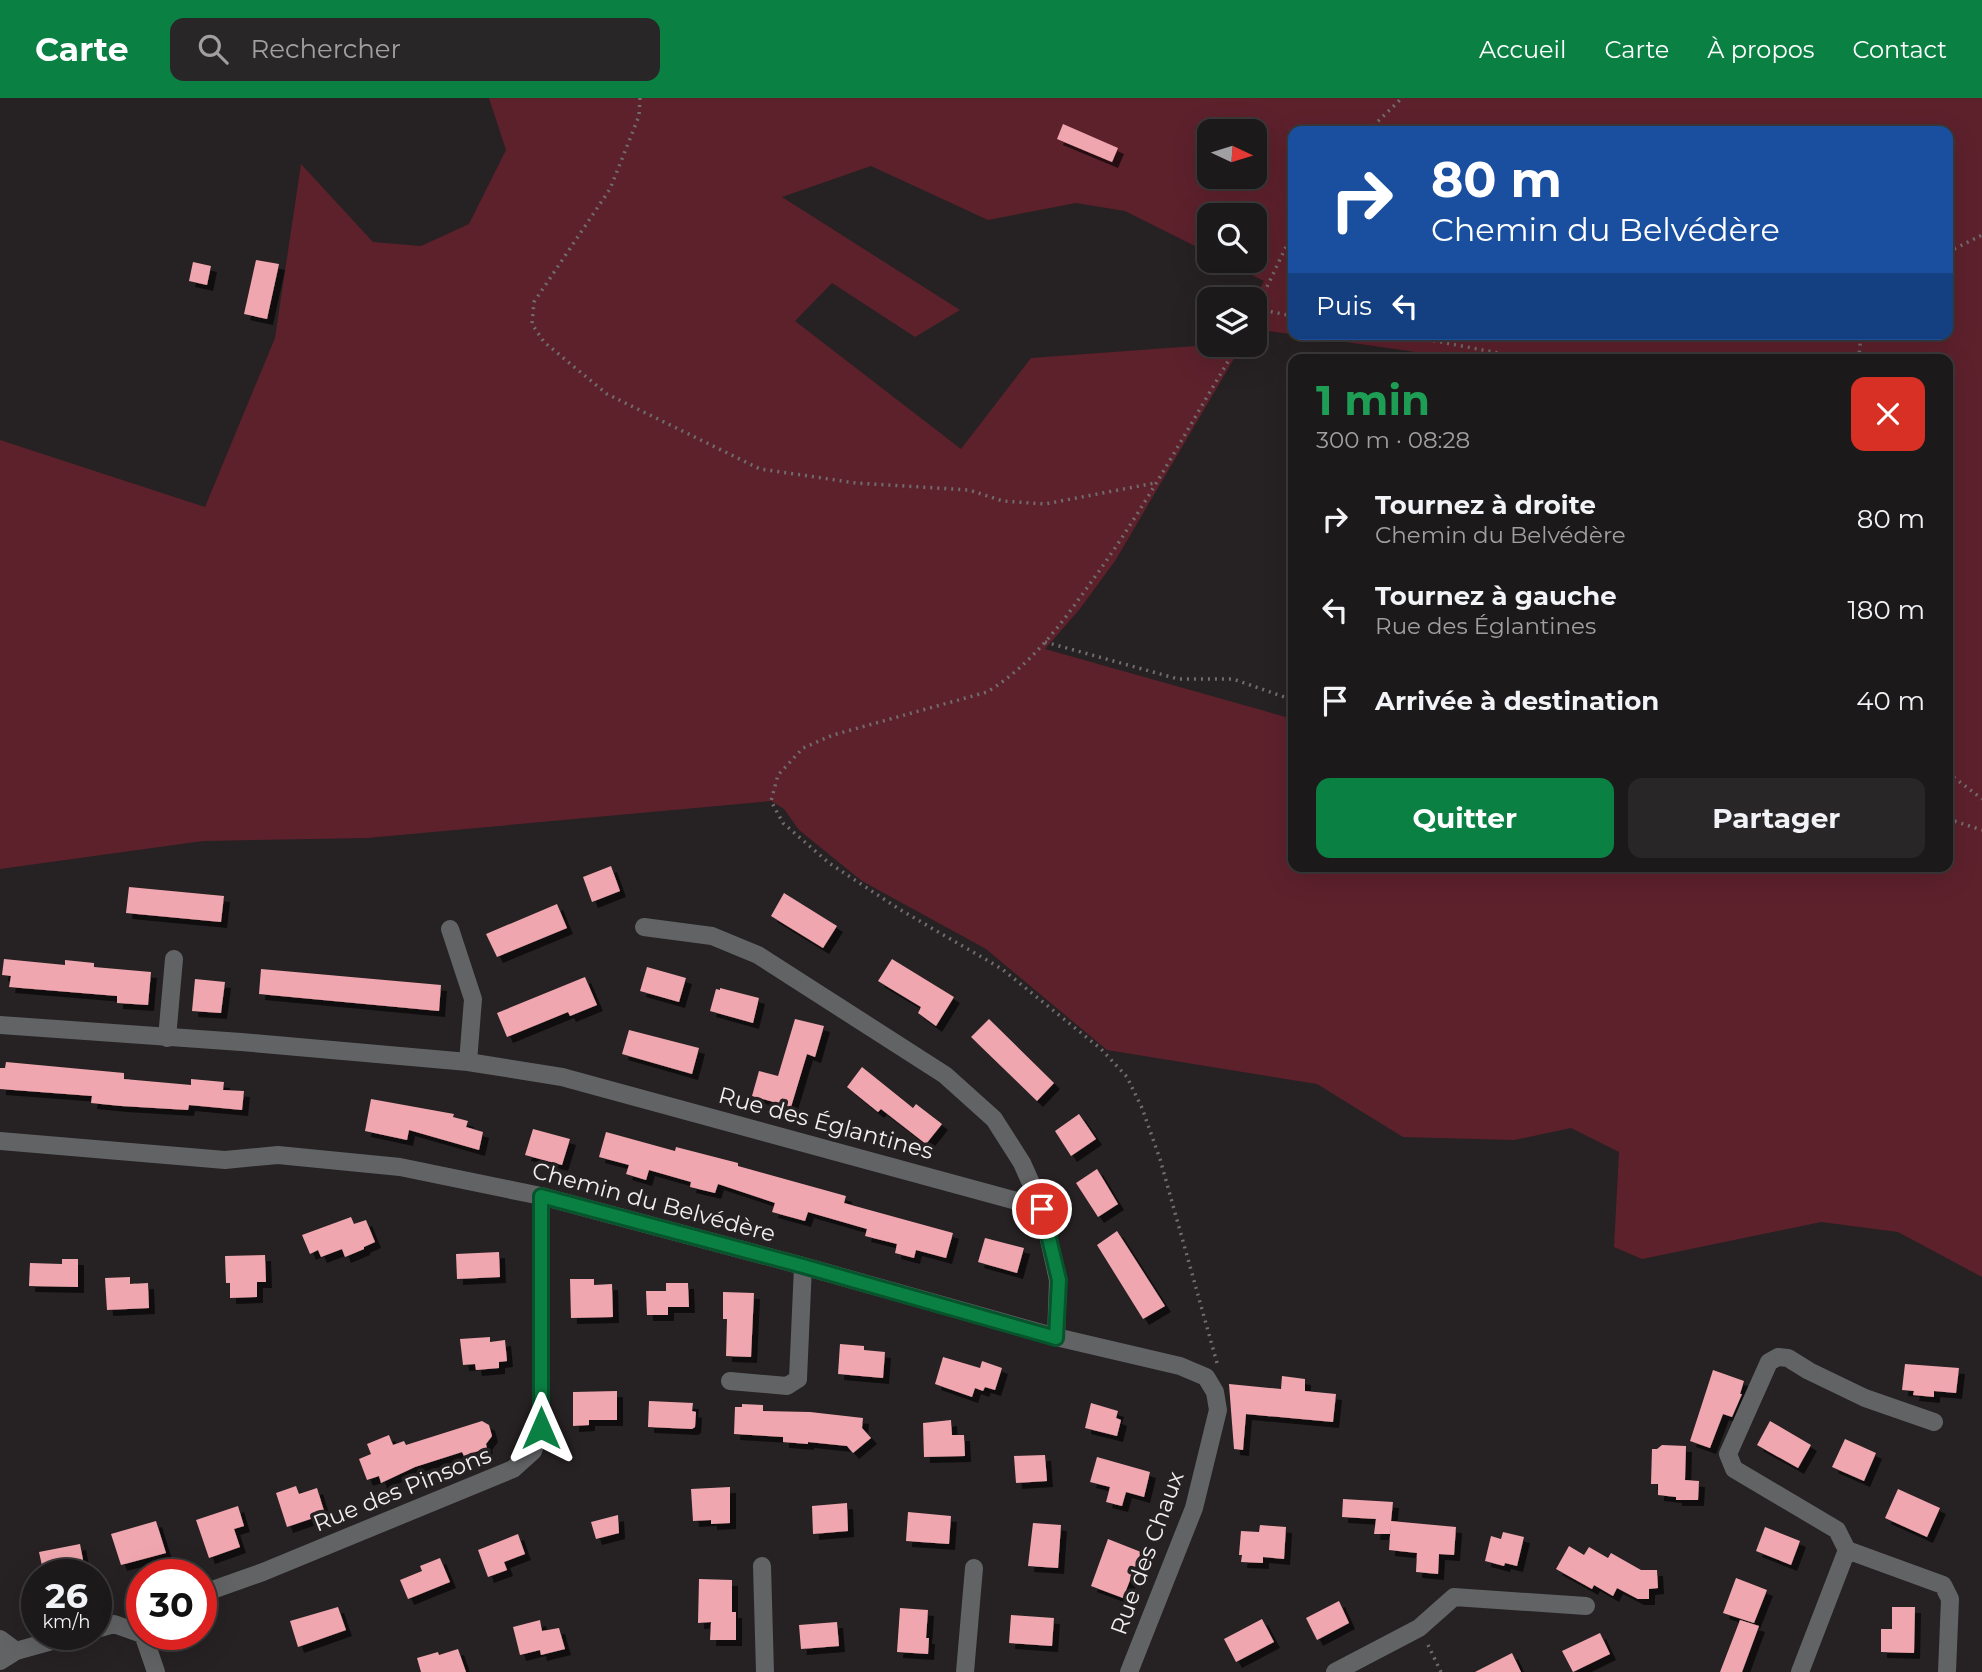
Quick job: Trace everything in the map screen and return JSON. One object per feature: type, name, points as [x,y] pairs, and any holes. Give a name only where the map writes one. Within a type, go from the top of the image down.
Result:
[{"type":"street","points":[[644,928],[712,936],[758,955],[945,1075],[994,1119],[1022,1163],[1042,1209],[1059,1280],[1056,1338]]},
{"type":"street","points":[[450,929],[473,999],[468,1062]]},
{"type":"street","points":[[167,1038],[174,959]]},
{"type":"street","name":"Rue des Églantines","points":[[0,1025],[468,1062],[562,1077],[1042,1209]]},
{"type":"street","name":"Chemin du Belvédère","points":[[0,1140],[225,1160],[278,1155],[400,1167],[541,1196],[803,1266],[1056,1338],[1180,1366],[1206,1377]]},
{"type":"street","name":"Rue des Pinsons","points":[[217,1588],[513,1469],[533,1451],[541,1428],[541,1196]]},
{"type":"street","points":[[730,1381],[787,1386],[798,1379],[803,1266]]},
{"type":"street","points":[[1934,1422],[1865,1398],[1788,1358],[1777,1357],[1769,1362],[1758,1382],[1728,1454],[1734,1469],[1837,1530],[1847,1550],[1943,1585],[1950,1599],[1947,1672]]},
{"type":"street","name":"Rue des Chaux","points":[[1129,1672],[1194,1508],[1218,1410],[1215,1392],[1206,1377]]},
{"type":"street","points":[[1800,1672],[1847,1550]]},
{"type":"street","points":[[762,1566],[765,1672]]},
{"type":"street","points":[[965,1672],[974,1568]]},
{"type":"street","points":[[1335,1672],[1419,1628],[1454,1597],[1586,1606]]},
{"type":"street","points":[[0,1639],[16,1651]]},
{"type":"street","points":[[0,1661],[21,1650]]},
{"type":"street","points":[[148,1650],[156,1672]]},
{"type":"path","points":[[640,98],[639,116],[610,189],[534,302],[532,324],[544,342],[607,394],[760,469],[856,483],[969,490],[1003,500],[1045,504],[1156,483]]},
{"type":"path","points":[[1373,126],[1402,98]]},
{"type":"path","points":[[1953,250],[1982,235]]},
{"type":"path","points":[[1267,288],[1288,243]]},
{"type":"path","points":[[1267,312],[1288,315]]},
{"type":"path","points":[[1430,340],[1504,354]]},
{"type":"path","points":[[1206,1377],[1217,1362],[1208,1325],[1160,1159],[1142,1108],[1127,1077],[1101,1049],[1002,969],[899,909],[829,863],[783,823],[771,801],[778,775],[803,748],[833,735],[987,692],[1009,679],[1045,642],[1120,543],[1231,357]]},
{"type":"path","points":[[1045,642],[1178,679],[1233,679],[1288,698]]},
{"type":"path","points":[[1953,777],[1982,799]]},
{"type":"path","points":[[1953,821],[1982,830]]},
{"type":"path","points":[[1419,1628],[1441,1672]]},
{"type":"shaded area","points":[[489,98],[1982,98],[1982,1277],[1898,1232],[1821,1222],[1642,1259],[1614,1247],[1619,1152],[1571,1128],[1514,1140],[1403,1137],[1317,1084],[1107,1050],[986,949],[862,881],[799,830],[784,809],[771,801],[367,838],[203,841],[0,869],[0,440],[205,507],[275,338],[301,164],[373,242],[421,246],[469,224],[506,150]]},
{"type":"building","points":[[1063,124],[1118,148],[1112,162],[1057,139]]},
{"type":"building","points":[[256,260],[279,264],[267,319],[244,314]]},
{"type":"building","points":[[193,262],[211,266],[207,285],[189,281]]},
{"type":"building","points":[[611,866],[620,891],[592,902],[583,877]]},
{"type":"building","points":[[129,887],[224,896],[221,922],[126,913]]},
{"type":"building","points":[[784,893],[837,926],[823,948],[771,916]]},
{"type":"building","points":[[557,904],[567,928],[497,957],[486,934]]},
{"type":"building","points":[[4,959],[65,965],[65,960],[94,963],[94,967],[151,972],[148,1005],[117,1003],[117,996],[9,987],[11,976],[2,975]]},
{"type":"building","points":[[892,959],[954,997],[936,1026],[918,1013],[921,1007],[878,981]]},
{"type":"building","points":[[647,967],[686,978],[679,1002],[640,991]]},
{"type":"building","points":[[261,969],[441,985],[439,1011],[259,994]]},
{"type":"building","points":[[585,977],[597,1005],[570,1016],[568,1012],[507,1037],[497,1013]]},
{"type":"building","points":[[195,979],[225,982],[221,1013],[192,1011]]},
{"type":"building","points":[[716,989],[759,998],[753,1023],[710,1011]]},
{"type":"building","points":[[795,1019],[824,1026],[815,1057],[807,1054],[791,1107],[752,1096],[759,1071],[778,1076]]},
{"type":"building","points":[[989,1019],[1054,1083],[1037,1101],[971,1037]]},
{"type":"building","points":[[629,1030],[699,1048],[692,1074],[622,1054]]},
{"type":"building","points":[[6,1062],[124,1073],[124,1079],[191,1085],[191,1079],[224,1082],[223,1090],[244,1091],[242,1110],[189,1105],[188,1110],[121,1106],[91,1103],[92,1096],[0,1089],[0,1068],[5,1068]]},
{"type":"building","points":[[862,1067],[913,1108],[916,1104],[942,1124],[926,1144],[881,1109],[878,1112],[847,1087]]},
{"type":"building","points":[[371,1099],[454,1114],[453,1117],[468,1121],[466,1127],[483,1132],[479,1150],[409,1130],[407,1140],[365,1131]]},
{"type":"building","points":[[1079,1114],[1096,1139],[1071,1156],[1055,1131]]},
{"type":"building","points":[[533,1129],[570,1139],[562,1165],[525,1155]]},
{"type":"building","points":[[606,1132],[675,1151],[676,1147],[738,1163],[738,1166],[846,1196],[844,1203],[953,1233],[946,1258],[916,1250],[914,1258],[895,1253],[897,1244],[865,1236],[867,1229],[808,1212],[805,1221],[772,1212],[775,1203],[718,1184],[715,1193],[690,1187],[691,1182],[649,1170],[646,1180],[626,1174],[629,1165],[599,1157]]},
{"type":"building","points":[[1097,1169],[1118,1204],[1098,1217],[1076,1183]]},
{"type":"building","points":[[351,1217],[354,1224],[366,1220],[375,1242],[345,1257],[342,1249],[321,1257],[318,1250],[310,1254],[302,1235]]},
{"type":"building","points":[[1117,1231],[1165,1306],[1143,1319],[1097,1245]]},
{"type":"building","points":[[985,1238],[1024,1248],[1017,1273],[978,1262]]},
{"type":"building","points":[[499,1252],[500,1277],[457,1279],[456,1254]]},
{"type":"building","points":[[265,1255],[266,1282],[257,1282],[257,1297],[230,1298],[230,1283],[226,1283],[225,1256]]},
{"type":"building","points":[[62,1259],[78,1259],[78,1287],[29,1286],[30,1263],[62,1264]]},
{"type":"building","points":[[130,1277],[130,1284],[148,1283],[149,1308],[107,1310],[105,1278]]},
{"type":"building","points":[[570,1279],[594,1279],[594,1285],[612,1284],[613,1317],[571,1318]]},
{"type":"building","points":[[666,1283],[688,1283],[689,1307],[668,1307],[668,1315],[647,1315],[646,1291],[666,1291]]},
{"type":"building","points":[[723,1292],[754,1293],[751,1357],[726,1356],[727,1319],[723,1319]]},
{"type":"building","points":[[490,1337],[490,1342],[505,1340],[507,1361],[499,1362],[499,1368],[476,1370],[475,1364],[463,1365],[460,1339]]},
{"type":"building","points":[[840,1344],[864,1346],[864,1350],[885,1352],[883,1378],[838,1374]]},
{"type":"building","points":[[943,1357],[980,1368],[982,1361],[1002,1368],[995,1390],[985,1387],[983,1391],[975,1388],[972,1397],[935,1384]]},
{"type":"building","points":[[1905,1364],[1959,1368],[1956,1393],[1934,1391],[1934,1397],[1913,1395],[1914,1391],[1902,1390]]},
{"type":"building","points":[[1713,1370],[1744,1381],[1742,1394],[1732,1417],[1723,1414],[1710,1448],[1690,1441]]},
{"type":"building","points":[[1282,1376],[1305,1379],[1305,1391],[1336,1394],[1333,1422],[1246,1414],[1243,1450],[1234,1449],[1229,1384],[1281,1389]]},
{"type":"building","points":[[617,1391],[617,1420],[589,1420],[589,1425],[573,1426],[573,1392]]},
{"type":"building","points":[[649,1401],[693,1403],[692,1411],[696,1412],[695,1427],[648,1427]]},
{"type":"building","points":[[1091,1403],[1118,1411],[1116,1418],[1121,1420],[1117,1436],[1085,1428]]},
{"type":"building","points":[[742,1404],[763,1405],[763,1411],[810,1412],[863,1418],[862,1428],[871,1438],[853,1453],[847,1446],[783,1442],[783,1437],[734,1434],[735,1407],[742,1407]]},
{"type":"building","points":[[951,1420],[952,1435],[964,1435],[965,1456],[924,1457],[923,1423]]},
{"type":"building","points":[[482,1421],[489,1425],[492,1436],[486,1444],[487,1448],[464,1456],[462,1452],[415,1467],[381,1483],[379,1476],[367,1480],[359,1459],[371,1454],[367,1444],[389,1435],[393,1445],[404,1441],[406,1445]]},
{"type":"building","points":[[1770,1421],[1811,1445],[1798,1468],[1757,1445]]},
{"type":"building","points":[[1845,1439],[1876,1453],[1864,1481],[1832,1467]]},
{"type":"building","points":[[1662,1445],[1686,1446],[1685,1480],[1699,1481],[1698,1500],[1676,1500],[1676,1497],[1658,1495],[1658,1484],[1651,1484],[1652,1449]]},
{"type":"building","points":[[1045,1455],[1047,1481],[1016,1483],[1014,1456]]},
{"type":"building","points":[[1097,1457],[1150,1472],[1144,1497],[1126,1492],[1122,1506],[1106,1502],[1110,1487],[1090,1482]]},
{"type":"building","points":[[296,1486],[299,1494],[317,1488],[325,1514],[287,1527],[276,1493]]},
{"type":"building","points":[[730,1487],[730,1523],[693,1521],[691,1489]]},
{"type":"building","points":[[1898,1489],[1940,1508],[1927,1537],[1885,1518]]},
{"type":"building","points":[[1343,1499],[1393,1502],[1391,1521],[1456,1527],[1454,1555],[1439,1554],[1438,1574],[1416,1572],[1417,1553],[1389,1550],[1391,1522],[1390,1534],[1374,1534],[1376,1519],[1342,1517]]},
{"type":"building","points":[[847,1503],[848,1531],[813,1534],[812,1506]]},
{"type":"building","points":[[238,1506],[244,1526],[234,1529],[240,1547],[209,1558],[196,1520]]},
{"type":"building","points":[[908,1512],[951,1516],[949,1544],[906,1541]]},
{"type":"building","points":[[618,1515],[619,1533],[596,1539],[591,1522]]},
{"type":"building","points":[[156,1521],[166,1553],[144,1559],[126,1559],[126,1564],[121,1565],[111,1534]]},
{"type":"building","points":[[1033,1523],[1061,1525],[1058,1568],[1028,1566]]},
{"type":"building","points":[[1260,1525],[1286,1527],[1284,1559],[1263,1557],[1263,1563],[1241,1562],[1241,1531],[1259,1532]]},
{"type":"building","points":[[1765,1527],[1800,1541],[1791,1565],[1756,1551]]},
{"type":"building","points":[[1503,1532],[1524,1537],[1517,1566],[1485,1561],[1491,1536],[1501,1539]]},
{"type":"building","points":[[518,1534],[525,1554],[504,1562],[507,1570],[488,1577],[478,1550]]},
{"type":"building","points":[[1108,1539],[1141,1552],[1123,1598],[1091,1586]]},
{"type":"building","points":[[80,1544],[83,1559],[41,1559],[39,1552]]},
{"type":"building","points":[[1569,1546],[1584,1555],[1589,1547],[1608,1558],[1611,1553],[1641,1570],[1657,1570],[1658,1588],[1649,1589],[1649,1599],[1638,1599],[1617,1588],[1613,1596],[1594,1585],[1592,1589],[1556,1569]]},
{"type":"building","points":[[440,1558],[450,1582],[408,1599],[400,1580],[422,1571],[420,1566]]},
{"type":"building","points":[[1736,1578],[1767,1590],[1754,1623],[1723,1613]]},
{"type":"building","points":[[699,1579],[732,1580],[732,1612],[736,1612],[736,1640],[710,1640],[711,1622],[698,1623]]},
{"type":"building","points":[[1339,1601],[1349,1623],[1317,1640],[1306,1618]]},
{"type":"building","points":[[338,1607],[346,1630],[298,1647],[290,1621]]},
{"type":"building","points":[[1892,1607],[1915,1607],[1914,1653],[1881,1652],[1881,1629],[1892,1629]]},
{"type":"building","points":[[900,1608],[928,1610],[928,1654],[897,1652]]},
{"type":"building","points":[[1011,1615],[1054,1618],[1052,1646],[1009,1643]]},
{"type":"building","points":[[1262,1619],[1274,1642],[1236,1662],[1224,1639]]},
{"type":"building","points":[[540,1620],[542,1631],[559,1628],[565,1649],[541,1655],[540,1650],[520,1655],[513,1627]]},
{"type":"building","points":[[1740,1620],[1759,1626],[1742,1672],[1720,1672]]},
{"type":"building","points":[[837,1622],[839,1646],[801,1649],[799,1625]]},
{"type":"building","points":[[1600,1633],[1610,1654],[1573,1672],[1562,1651]]},
{"type":"building","points":[[458,1649],[466,1672],[421,1672],[417,1658]]},
{"type":"building","points":[[1512,1653],[1521,1672],[1475,1672]]},
{"type":"route","points":[[541,1428],[541,1196],[803,1266],[1056,1338],[1059,1280],[1042,1209]]}]
